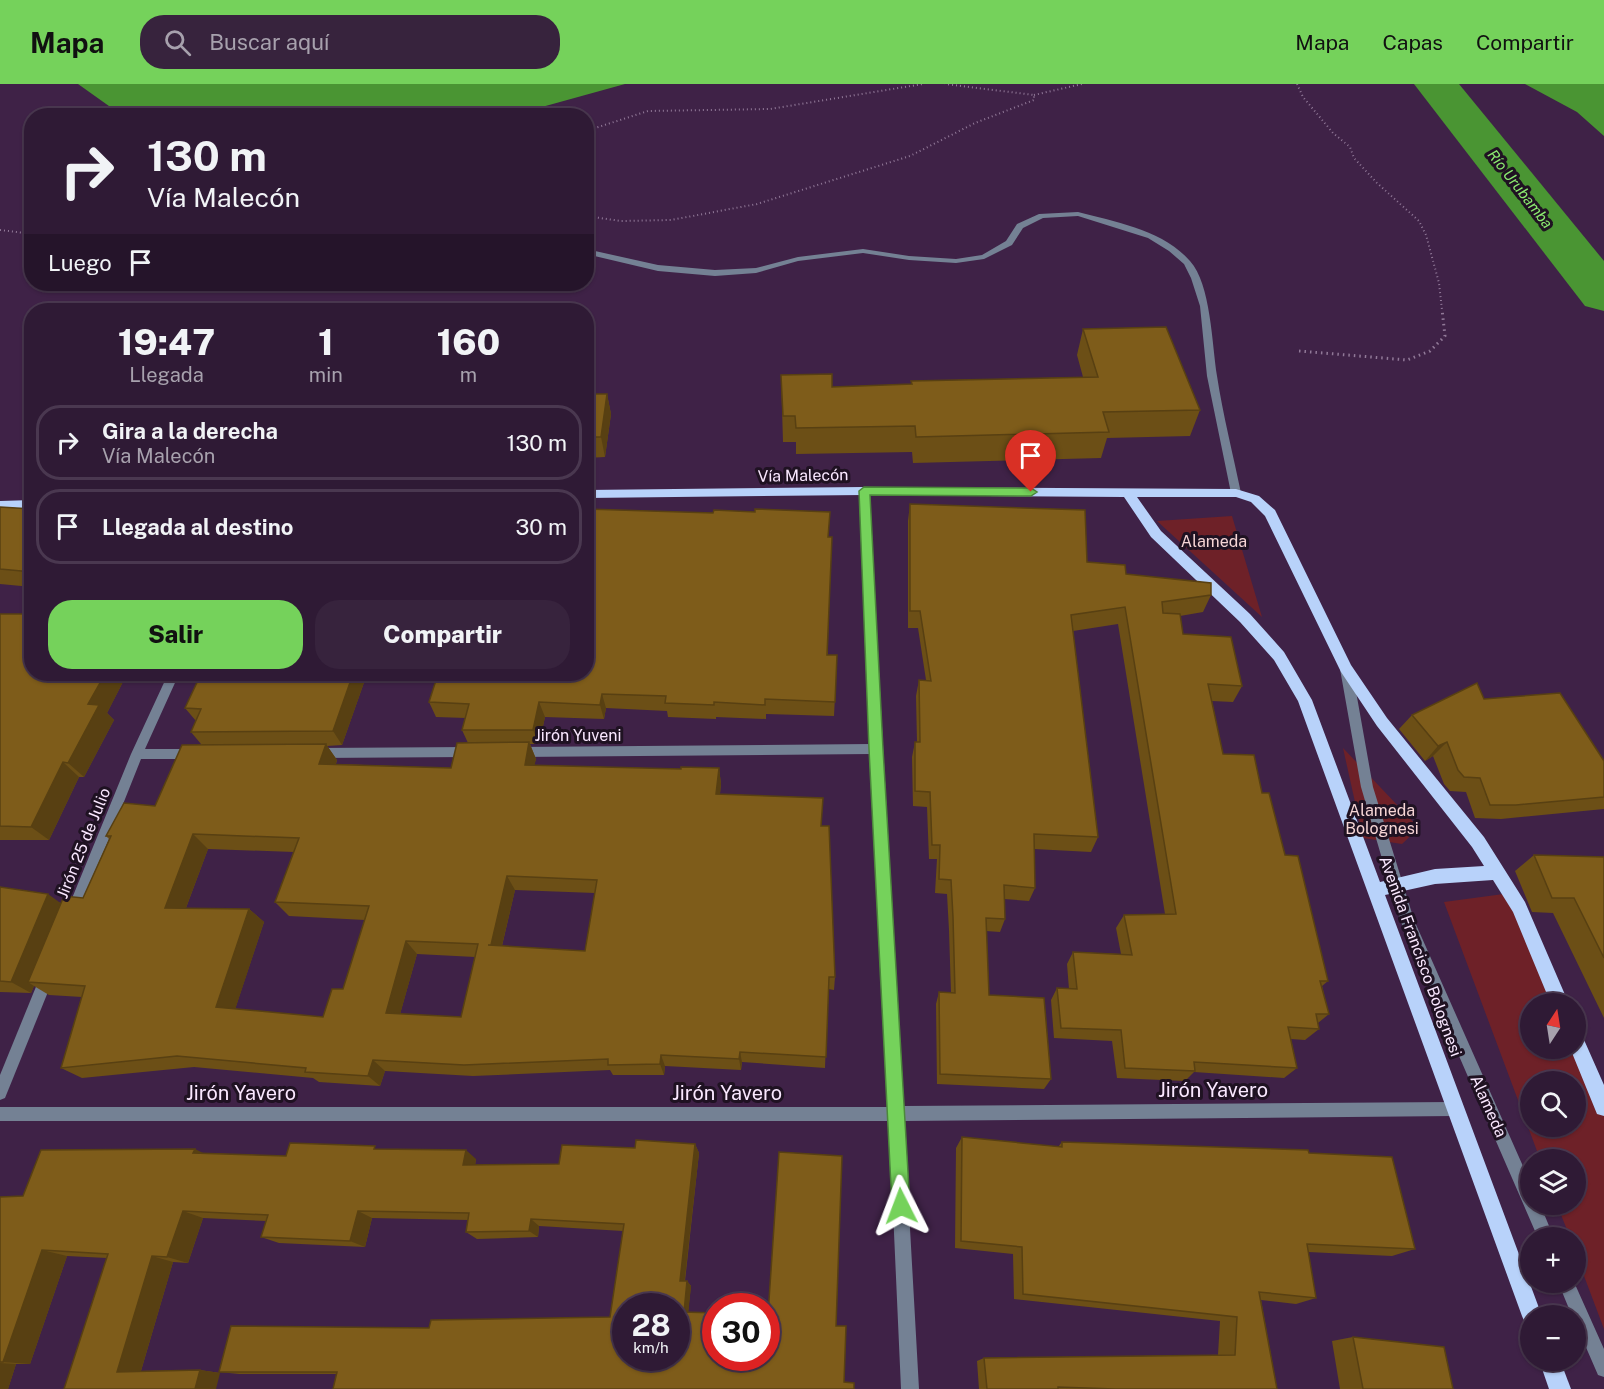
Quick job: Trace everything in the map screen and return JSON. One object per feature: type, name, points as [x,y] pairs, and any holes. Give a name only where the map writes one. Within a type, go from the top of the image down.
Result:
[{"type":"main road","name":"Vía Malecón","points":[[594,494],[864,491],[1236,493]]},
{"type":"main road","name":"Avenida Francisco Bolognesi","points":[[1126,492],[1156,534],[1245,618],[1279,656],[1305,700],[1528,1305]]},
{"type":"main road","points":[[1236,493],[1255,499],[1270,513],[1346,668],[1382,722],[1478,842],[1519,908],[1555,993]]},
{"type":"main road","points":[[0,505],[24,504]]},
{"type":"main road","points":[[1375,891],[1424,877],[1464,873],[1497,873]]},
{"type":"main road","points":[[1584,1059],[1604,1107]]},
{"type":"main road","points":[[1553,1371],[1560,1389]]},
{"type":"street","points":[[594,253],[658,268],[715,273],[756,270],[798,259],[863,251],[909,258],[956,261],[984,257],[1009,243],[1020,226],[1042,216],[1078,214],[1151,236],[1172,249],[1188,263],[1196,278],[1204,306],[1212,376],[1236,493]]},
{"type":"street","points":[[864,491],[910,1389]]},
{"type":"street","name":"Alameda","points":[[1346,668],[1367,787],[1407,920],[1520,1177]]},
{"type":"street","name":"Jirón 25 de Julio","points":[[66,929],[137,754],[170,681]]},
{"type":"street","name":"Jirón Yuveni","points":[[506,752],[876,749]]},
{"type":"street","points":[[304,753],[482,752]]},
{"type":"street","points":[[137,754],[208,754]]},
{"type":"street","points":[[0,1092],[53,962]]},
{"type":"street","name":"Jirón Yavero","points":[[0,1114],[897,1114],[1455,1109]]},
{"type":"street","points":[[1571,1293],[1604,1370]]},
{"type":"path","points":[[594,128],[648,111],[770,109],[923,84]]},
{"type":"path","points":[[945,84],[1034,96],[1082,84]]},
{"type":"path","points":[[1297,84],[1303,96],[1333,133],[1350,147],[1354,158],[1377,183],[1419,221],[1426,235],[1439,283],[1445,336],[1431,351],[1407,360],[1299,351]]},
{"type":"path","points":[[594,217],[621,221],[671,220],[757,204],[910,156],[975,123],[1034,100],[1034,96]]},
{"type":"path","points":[[0,230],[24,233]]},
{"type":"green space","name":"Alameda","points":[[1232,516],[1262,617],[1157,521]]},
{"type":"green space","name":"Alameda Bolognesi","points":[[1343,748],[1419,828],[1402,844],[1363,838]]},
{"type":"green space","points":[[1511,893],[1553,993],[1520,993],[1520,1059],[1580,1059],[1585,1071],[1520,1071],[1520,1105],[1444,902]]},
{"type":"green space","points":[[1586,1073],[1604,1115],[1604,1329],[1586,1281],[1586,1227],[1566,1227],[1561,1215],[1586,1215],[1586,1149],[1536,1149],[1532,1137],[1586,1137]]},
{"type":"shaded area","points":[[78,84],[625,84],[538,108],[112,108]]},
{"type":"shaded area","points":[[1525,84],[1604,84],[1604,136],[1577,112]]},
{"type":"building","points":[[1166,327],[1200,410],[1103,412],[1109,432],[916,437],[915,426],[796,428],[795,416],[783,416],[781,375],[832,374],[832,387],[912,384],[911,381],[1098,377],[1083,329]]},
{"type":"building","points":[[594,394],[607,394],[601,437],[594,437]]},
{"type":"building","points":[[910,504],[1085,510],[1087,562],[1125,565],[1126,574],[1211,583],[1211,595],[1162,602],[1163,613],[1180,614],[1183,634],[1231,637],[1242,686],[1208,684],[1223,754],[1254,755],[1262,793],[1269,793],[1285,855],[1298,856],[1328,981],[1320,981],[1329,1014],[1316,1014],[1319,1029],[1288,1027],[1297,1068],[1194,1062],[1195,1071],[1125,1068],[1121,1030],[1061,1028],[1057,988],[1077,989],[1073,952],[1132,955],[1124,915],[1176,914],[1125,607],[1071,615],[1098,837],[1034,834],[1035,888],[1004,885],[1005,919],[986,918],[989,995],[1044,998],[1051,1079],[940,1074],[939,992],[955,993],[953,917],[951,880],[939,879],[940,845],[932,845],[930,792],[915,791],[915,742],[920,742],[919,680],[931,681],[920,611],[910,611]]},
{"type":"building","points":[[0,507],[24,508],[24,571],[0,569]]},
{"type":"building","points":[[594,509],[713,513],[714,510],[755,512],[755,509],[830,512],[828,537],[832,537],[827,655],[837,655],[835,702],[765,699],[765,705],[714,702],[714,705],[665,703],[666,696],[602,694],[600,705],[539,702],[533,730],[462,730],[469,704],[429,702],[436,681],[594,681]]},
{"type":"building","points":[[0,614],[24,614],[24,681],[101,681],[88,704],[99,705],[68,763],[63,762],[31,827],[0,826]]},
{"type":"building","points":[[198,681],[351,681],[333,731],[191,732],[201,709],[185,708]]},
{"type":"building","points":[[1477,683],[1484,699],[1560,693],[1604,761],[1604,797],[1516,805],[1490,805],[1480,778],[1464,777],[1458,770],[1447,742],[1438,746],[1412,715]]},
{"type":"building","points":[[529,742],[525,765],[719,768],[716,794],[823,798],[821,826],[829,826],[835,977],[829,977],[826,1057],[740,1052],[739,1059],[661,1055],[660,1064],[608,1065],[608,1059],[464,1065],[373,1060],[368,1076],[305,1072],[306,1068],[177,1056],[61,1068],[85,986],[28,982],[64,896],[83,898],[111,836],[106,836],[124,803],[155,806],[182,745],[326,744],[319,764],[451,768],[457,743]],"holes":[[[193,834],[299,838],[275,902],[369,906],[343,989],[332,989],[323,1017],[216,1007],[249,909],[165,908]],[[507,876],[597,880],[585,951],[488,945],[491,945]],[[406,941],[478,944],[461,1017],[386,1013]]]},
{"type":"building","points":[[1534,855],[1604,857],[1604,958],[1574,898],[1552,898]]},
{"type":"building","points":[[0,887],[48,894],[11,982],[0,981]]},
{"type":"building","points":[[962,1137],[1062,1147],[1062,1142],[1308,1150],[1309,1153],[1392,1157],[1415,1249],[1307,1244],[1316,1298],[1259,1292],[1277,1389],[1058,1387],[1058,1389],[987,1389],[984,1358],[1235,1355],[1237,1317],[1023,1294],[1022,1247],[961,1241]]},
{"type":"building","points":[[636,1140],[695,1144],[680,1281],[687,1281],[686,1293],[614,1293],[624,1224],[531,1219],[529,1231],[466,1232],[469,1213],[358,1211],[350,1241],[261,1237],[268,1215],[183,1211],[167,1257],[152,1256],[117,1372],[200,1370],[195,1389],[64,1389],[108,1254],[42,1250],[3,1362],[0,1362],[0,1197],[23,1196],[41,1150],[195,1149],[193,1153],[286,1156],[290,1143],[375,1146],[374,1149],[466,1150],[463,1165],[559,1164],[562,1145],[635,1148]]},
{"type":"building","points":[[779,1152],[842,1156],[836,1326],[846,1326],[844,1382],[854,1383],[854,1389],[333,1389],[337,1372],[219,1372],[231,1326],[429,1328],[431,1320],[610,1317],[612,1304],[612,1371],[690,1371],[690,1312],[702,1313],[702,1371],[780,1371],[780,1293],[769,1293]]},
{"type":"building","points":[[1353,1337],[1444,1347],[1453,1389],[1363,1389]]},
{"type":"waterway","name":"Río Urubamba","points":[[1436,84],[1604,295]]},
{"type":"route","points":[[901,1206],[864,491],[1031,492]]}]
